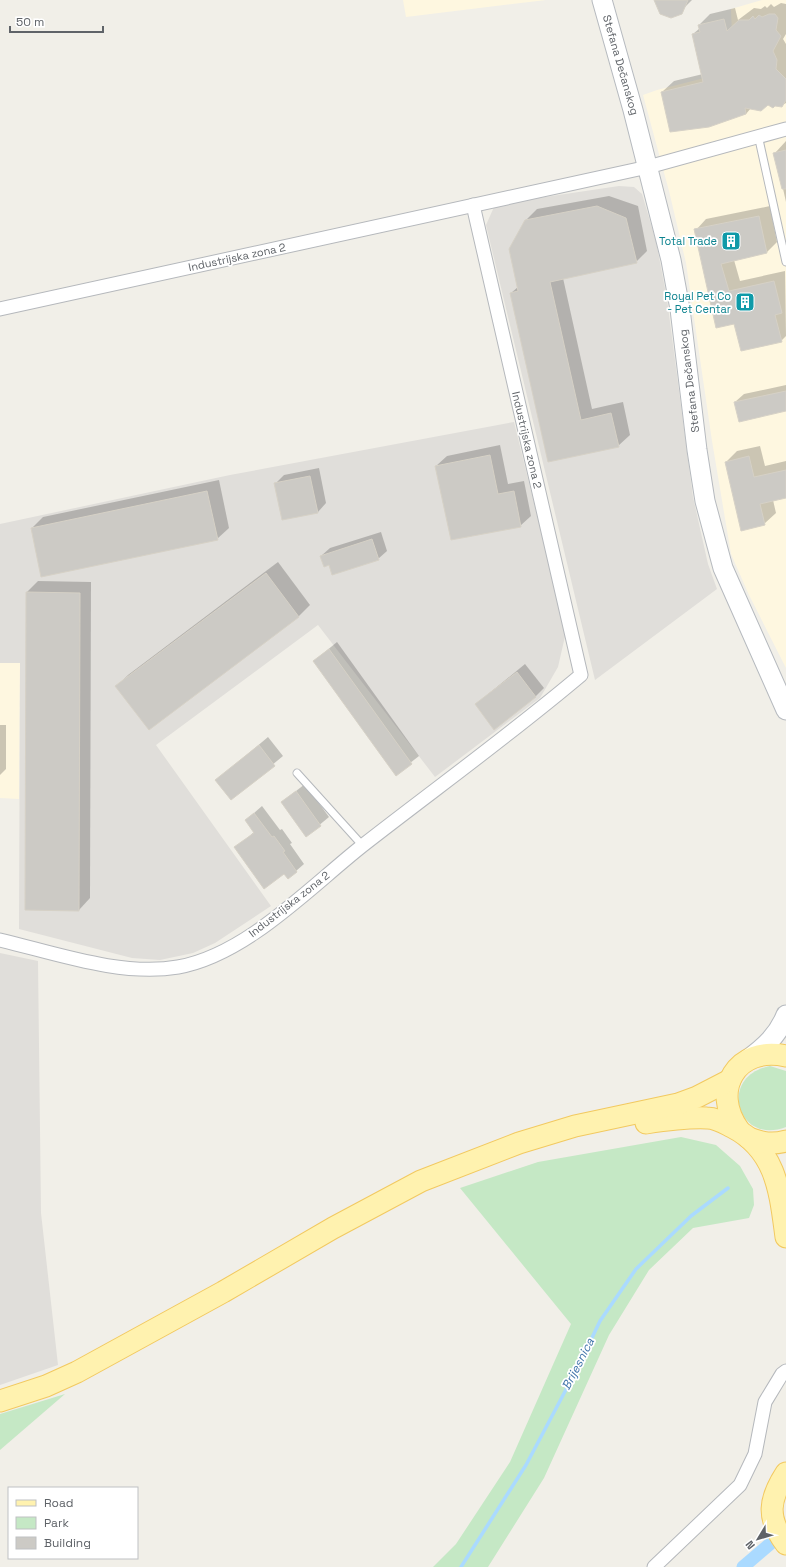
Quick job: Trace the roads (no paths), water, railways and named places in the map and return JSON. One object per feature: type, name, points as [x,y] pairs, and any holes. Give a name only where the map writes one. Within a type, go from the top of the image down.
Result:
[{"type":"main road","name":"Stefana Dečanskog","points":[[602,0],[648,167],[671,260],[680,309],[697,450],[706,501],[724,568],[786,710]]},
{"type":"main road","points":[[786,1015],[767,1046],[737,1069],[730,1080],[726,1093],[727,1106],[731,1119],[765,1156],[773,1171],[779,1190],[786,1237]]},
{"type":"main road","points":[[747,1060],[760,1055],[773,1053],[786,1056]]},
{"type":"main road","points":[[0,1401],[46,1386],[78,1372],[223,1292],[333,1228],[421,1181],[519,1144],[575,1126],[678,1104],[705,1094],[730,1080]]},
{"type":"main road","points":[[550,1135],[689,1118],[708,1118],[720,1120],[762,1143],[776,1144],[786,1141]]},
{"type":"main road","points":[[782,1538],[771,1513],[774,1496],[786,1473]]},
{"type":"street","name":"Industrijska zona 2","points":[[0,309],[473,204],[648,167],[758,135],[786,129]]},
{"type":"street","name":"Industrijska zona 2","points":[[0,940],[102,964],[142,969],[178,967],[212,956],[241,942],[284,911],[363,846],[519,727],[581,675],[473,204]]},
{"type":"street","points":[[654,1567],[740,1485],[755,1454],[765,1402],[782,1374],[786,1371]]},
{"type":"lane","points":[[758,135],[786,262]]},
{"type":"lane","points":[[297,773],[363,846]]},
{"type":"waterway","name":"Brijesnica","points":[[461,1567],[526,1465],[578,1367],[600,1321],[636,1269],[691,1216],[728,1188]]},
{"type":"waterway","points":[[743,1567],[785,1531]]},
{"type":"place","name":"Total Trade","points":[[731,241]]},
{"type":"place","name":"Royal Pet Co - Pet Centar","points":[[745,302]]}]
